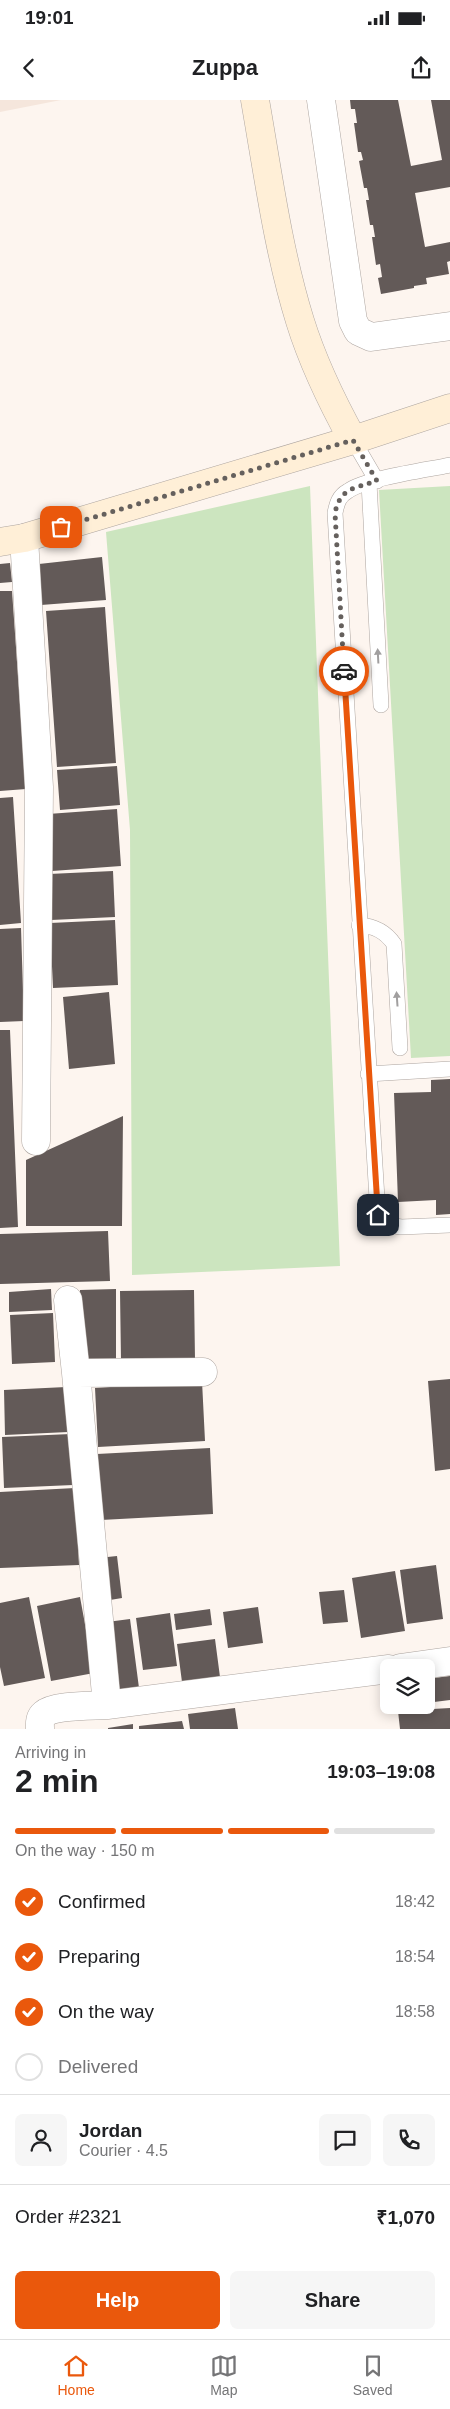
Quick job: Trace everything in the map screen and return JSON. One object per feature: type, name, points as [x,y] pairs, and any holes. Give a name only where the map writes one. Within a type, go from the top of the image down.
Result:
[{"type":"street","points":[[255,100],[272,201],[300,323],[334,405],[353,440]]},
{"type":"street","points":[[321,100],[353,321],[358,331],[371,337],[450,326]]},
{"type":"street","points":[[36,1141],[38,787],[12,540],[353,440],[450,408]]},
{"type":"street","points":[[68,1300],[108,1705]]},
{"type":"street","points":[[76,1373],[203,1372]]},
{"type":"street","points":[[435,1663],[450,1661]]},
{"type":"street","points":[[40,1729],[40,1719],[51,1710],[108,1705],[380,1670]]},
{"type":"lane","points":[[353,440],[373,482],[381,705]]},
{"type":"lane","points":[[450,465],[373,482],[348,490],[338,500],[335,513],[378,1215],[389,1225],[401,1227],[450,1225]]},
{"type":"lane","points":[[359,925],[377,928],[385,933],[394,944],[400,1048]]},
{"type":"lane","points":[[368,1074],[450,1069]]},
{"type":"shaded area","points":[[0,100],[61,100],[0,112]]},
{"type":"green space","points":[[310,486],[340,1266],[132,1275],[130,830],[106,532]]},
{"type":"green space","points":[[450,486],[450,1056],[411,1058],[379,490]]},
{"type":"building","points":[[350,100],[398,100],[411,166],[442,160],[431,100],[450,100],[450,187],[415,193],[425,247],[450,242],[450,261],[447,262],[449,274],[426,278],[427,284],[414,286],[414,288],[381,294],[378,278],[382,277],[380,264],[376,265],[372,237],[375,237],[373,225],[370,225],[366,200],[369,200],[367,188],[364,188],[359,161],[363,160],[361,152],[358,152],[354,123],[357,123],[355,109],[351,109]]},
{"type":"building","points":[[102,557],[106,600],[41,605],[39,564]]},
{"type":"building","points":[[10,563],[12,582],[0,583],[0,564]]},
{"type":"building","points":[[0,591],[12,591],[26,789],[0,791]]},
{"type":"building","points":[[105,607],[116,763],[57,767],[46,611]]},
{"type":"building","points":[[117,766],[120,805],[60,810],[57,770]]},
{"type":"building","points":[[13,797],[21,923],[0,925],[0,798]]},
{"type":"building","points":[[117,809],[121,866],[52,871],[48,814]]},
{"type":"building","points":[[113,871],[115,917],[51,920],[49,874]]},
{"type":"building","points":[[115,920],[118,985],[53,988],[50,923]]},
{"type":"building","points":[[21,928],[24,1021],[0,1022],[0,929]]},
{"type":"building","points":[[109,992],[115,1064],[69,1069],[63,997]]},
{"type":"building","points":[[0,1030],[10,1030],[18,1227],[0,1228]]},
{"type":"building","points":[[450,1079],[450,1214],[436,1215],[436,1200],[398,1202],[394,1093],[431,1092],[431,1080]]},
{"type":"building","points":[[123,1116],[122,1226],[26,1226],[26,1160]]},
{"type":"building","points":[[108,1231],[110,1281],[0,1284],[0,1234]]},
{"type":"building","points":[[51,1289],[52,1310],[9,1312],[9,1292]]},
{"type":"building","points":[[116,1289],[116,1361],[80,1362],[80,1290]]},
{"type":"building","points":[[194,1290],[195,1360],[121,1361],[120,1291]]},
{"type":"building","points":[[53,1313],[55,1362],[12,1364],[10,1315]]},
{"type":"building","points":[[450,1379],[450,1469],[435,1471],[428,1381]]},
{"type":"building","points":[[202,1381],[205,1441],[98,1447],[95,1388]]},
{"type":"building","points":[[66,1387],[68,1432],[5,1435],[4,1390]]},
{"type":"building","points":[[71,1434],[73,1485],[4,1488],[2,1437]]},
{"type":"building","points":[[210,1448],[213,1514],[101,1520],[97,1454]]},
{"type":"building","points":[[75,1488],[79,1565],[0,1568],[0,1492]]},
{"type":"building","points":[[117,1556],[122,1598],[104,1601],[98,1558]]},
{"type":"building","points":[[436,1565],[443,1619],[407,1624],[400,1570]]},
{"type":"building","points":[[395,1571],[405,1631],[361,1638],[352,1578]]},
{"type":"building","points":[[344,1590],[348,1622],[323,1624],[319,1592]]},
{"type":"building","points":[[29,1597],[45,1678],[4,1686],[0,1667],[0,1603]]},
{"type":"building","points":[[80,1597],[94,1673],[51,1681],[37,1606]]},
{"type":"building","points":[[258,1607],[263,1643],[228,1648],[223,1612]]},
{"type":"building","points":[[210,1609],[212,1625],[176,1630],[174,1614]]},
{"type":"building","points":[[170,1613],[177,1666],[143,1670],[136,1618]]},
{"type":"building","points":[[130,1619],[139,1688],[116,1691],[107,1622]]},
{"type":"building","points":[[215,1639],[220,1677],[182,1682],[177,1644]]},
{"type":"building","points":[[450,1676],[450,1700],[435,1702],[435,1678]]},
{"type":"building","points":[[235,1708],[238,1729],[190,1729],[188,1714]]},
{"type":"building","points":[[450,1708],[450,1729],[400,1729],[398,1714],[435,1714],[435,1709]]},
{"type":"building","points":[[182,1721],[184,1729],[139,1729],[139,1726]]},
{"type":"building","points":[[133,1724],[133,1729],[108,1729],[108,1728]]},
{"type":"way so far","points":[[61,527],[353,440],[377,481],[348,490],[338,500],[335,513],[344,671]]},
{"type":"route","points":[[344,671],[378,1215]]}]
